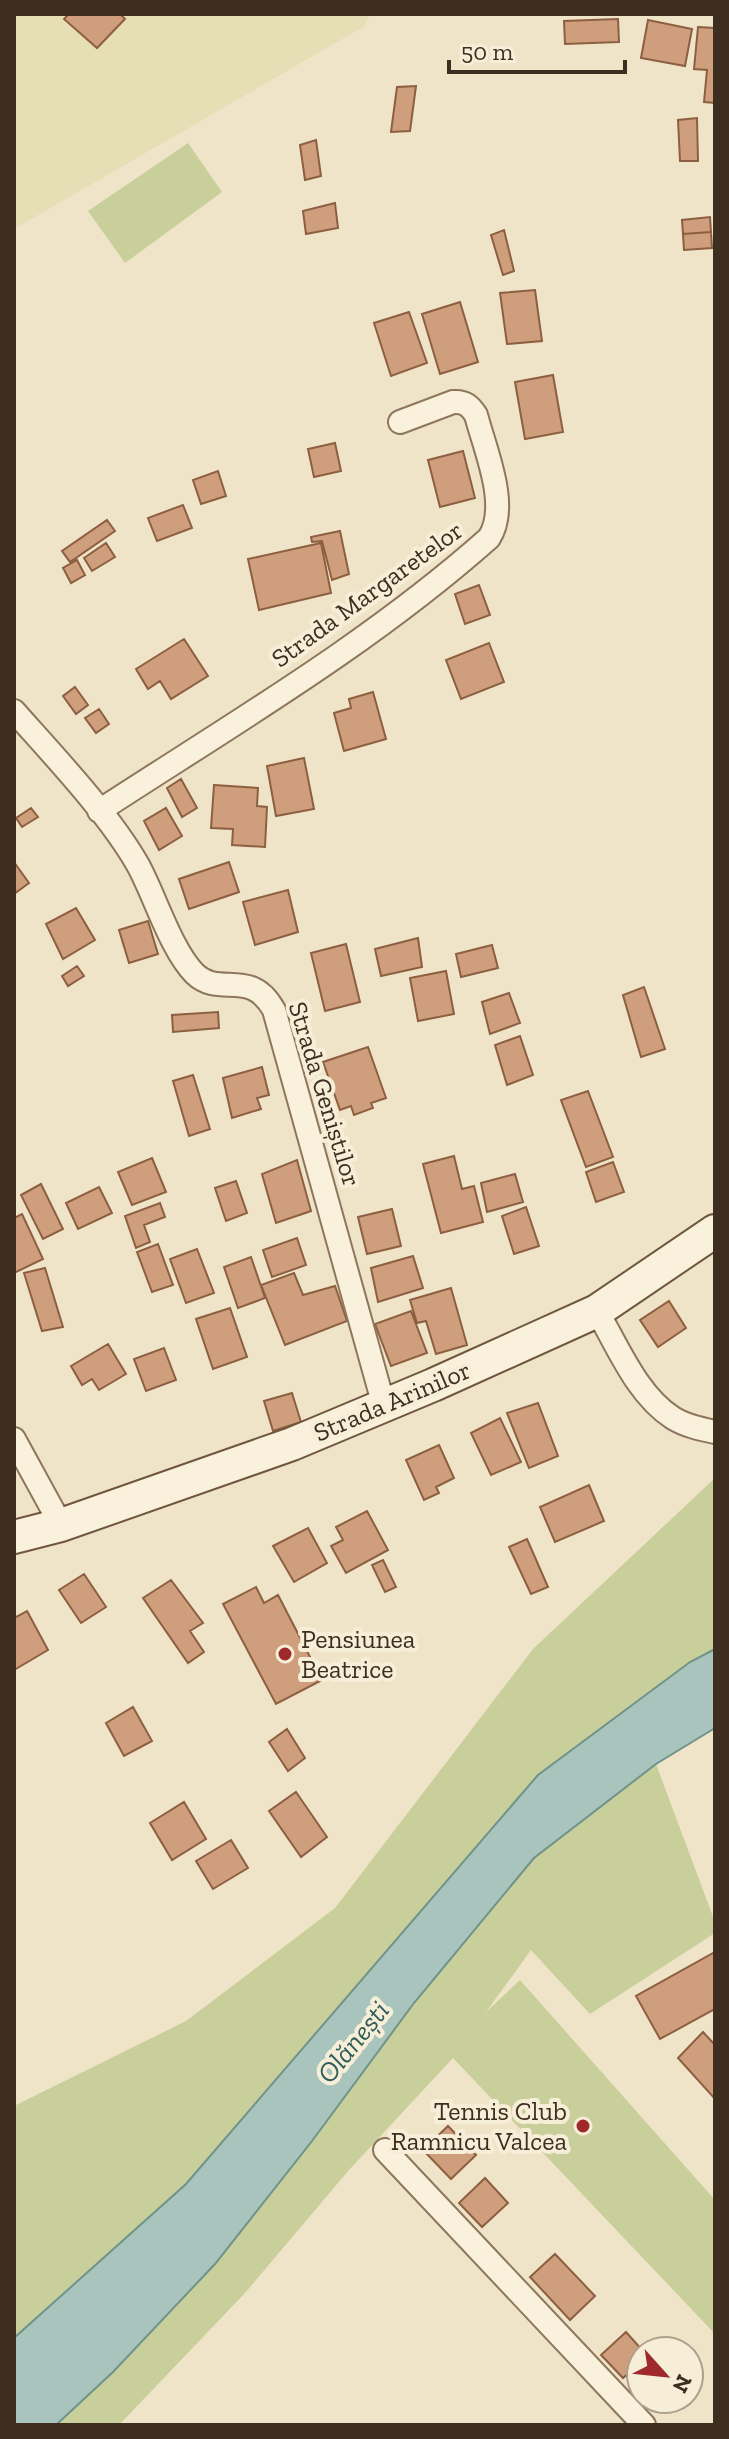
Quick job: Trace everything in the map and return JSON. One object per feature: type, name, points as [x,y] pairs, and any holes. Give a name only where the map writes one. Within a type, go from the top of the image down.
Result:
[{"type":"street","name":"Strada Margaretelor","points":[[99,811],[330,659],[418,596],[489,538],[497,526],[498,498],[476,415],[471,407],[462,401],[453,402],[400,422]]},
{"type":"street","name":"Strada Geniștilor","points":[[14,711],[99,811],[137,863],[185,962],[198,977],[216,983],[255,988],[266,996],[274,1010],[384,1406]]},
{"type":"street","name":"Strada Arinilor","points":[[14,1537],[61,1525],[292,1444],[384,1406],[597,1311],[715,1231]]},
{"type":"street","points":[[597,1311],[647,1396],[687,1425],[715,1432]]},
{"type":"street","points":[[14,1439],[61,1525]]},
{"type":"street","points":[[385,2150],[644,2425]]},
{"type":"shaded area","points":[[14,14],[371,14],[363,27],[14,229]]},
{"type":"green space","points":[[188,143],[222,192],[125,263],[88,211]]},
{"type":"green space","points":[[715,1478],[715,1649],[690,1662],[538,1775],[186,2184],[14,2338],[14,2106],[186,2021],[335,1908],[533,1649]]},
{"type":"green space","points":[[656,1764],[715,1922],[715,1933],[590,2014],[531,1950],[486,2012],[520,1980],[715,2200],[715,2334],[453,2058],[349,2170],[245,2293],[119,2425],[56,2425],[113,2372],[215,2264],[312,2141],[414,2003],[534,1858]]},
{"type":"water","name":"Olănești","points":[[715,1649],[715,1728],[656,1764],[534,1858],[414,2003],[312,2141],[215,2264],[113,2372],[56,2425],[14,2425],[14,2338],[186,2184],[538,1775],[690,1662]]},
{"type":"building","points":[[69,14],[120,14],[125,19],[97,48],[64,19]]},
{"type":"building","points":[[618,19],[619,42],[565,44],[564,21]]},
{"type":"building","points":[[648,20],[692,29],[685,66],[641,58]]},
{"type":"building","points":[[698,27],[715,28],[715,103],[704,102],[707,70],[694,69]]},
{"type":"building","points":[[416,86],[410,131],[391,132],[397,87]]},
{"type":"building","points":[[697,118],[698,161],[680,161],[678,120]]},
{"type":"building","points":[[316,140],[321,176],[305,180],[300,145]]},
{"type":"building","points":[[335,203],[338,228],[306,234],[303,211]]},
{"type":"building","points":[[710,217],[711,232],[683,234],[682,220]]},
{"type":"building","points":[[504,230],[514,271],[503,275],[491,235]]},
{"type":"building","points":[[711,232],[712,248],[684,250],[683,234]]},
{"type":"building","points":[[535,290],[542,341],[507,344],[500,293]]},
{"type":"building","points":[[460,302],[478,362],[440,374],[422,314]]},
{"type":"building","points":[[409,312],[427,363],[391,376],[374,323]]},
{"type":"building","points":[[553,375],[563,432],[525,439],[515,382]]},
{"type":"building","points":[[335,443],[341,471],[314,477],[308,449]]},
{"type":"building","points":[[463,451],[475,498],[440,507],[428,460]]},
{"type":"building","points":[[218,471],[226,496],[201,504],[193,480]]},
{"type":"building","points":[[183,505],[192,528],[157,541],[148,518]]},
{"type":"building","points":[[107,520],[115,531],[70,562],[62,551]]},
{"type":"building","points":[[340,531],[349,574],[332,580],[322,541],[312,542],[311,537]]},
{"type":"building","points":[[106,543],[115,557],[92,571],[84,558]]},
{"type":"building","points":[[321,543],[331,593],[259,610],[248,559]]},
{"type":"building","points":[[77,560],[85,575],[71,583],[63,568]]},
{"type":"building","points":[[479,585],[490,615],[465,624],[455,594]]},
{"type":"building","points":[[184,639],[208,676],[171,699],[160,681],[148,689],[136,669]]},
{"type":"building","points":[[489,643],[504,682],[461,699],[446,660]]},
{"type":"building","points":[[75,687],[88,705],[76,714],[63,696]]},
{"type":"building","points":[[373,692],[386,739],[344,751],[334,713],[351,708],[349,699]]},
{"type":"building","points":[[99,709],[109,724],[96,733],[85,718]]},
{"type":"building","points":[[304,758],[314,809],[276,816],[267,766]]},
{"type":"building","points":[[181,779],[197,808],[182,817],[167,788]]},
{"type":"building","points":[[214,785],[258,788],[257,806],[267,807],[265,847],[232,845],[233,829],[211,828]]},
{"type":"building","points":[[31,808],[38,817],[22,827],[16,818]]},
{"type":"building","points":[[166,808],[182,836],[159,850],[144,821]]},
{"type":"building","points":[[14,862],[29,883],[14,894]]},
{"type":"building","points":[[229,862],[239,892],[189,909],[179,879]]},
{"type":"building","points":[[288,890],[298,932],[255,945],[243,902]]},
{"type":"building","points":[[76,908],[95,940],[63,959],[46,924]]},
{"type":"building","points":[[148,921],[158,954],[129,963],[119,930]]},
{"type":"building","points":[[418,938],[422,967],[381,976],[375,949]]},
{"type":"building","points":[[346,944],[360,1002],[325,1011],[311,953]]},
{"type":"building","points":[[492,945],[498,968],[461,977],[456,954]]},
{"type":"building","points":[[77,966],[84,976],[68,986],[62,976]]},
{"type":"building","points":[[446,971],[454,1014],[418,1021],[410,978]]},
{"type":"building","points":[[644,987],[665,1049],[641,1057],[623,995]]},
{"type":"building","points":[[509,993],[520,1023],[490,1034],[482,1002]]},
{"type":"building","points":[[218,1012],[219,1028],[173,1032],[172,1015]]},
{"type":"building","points":[[520,1036],[533,1075],[507,1085],[495,1045]]},
{"type":"building","points":[[368,1047],[386,1098],[371,1103],[373,1108],[354,1115],[351,1106],[340,1110],[323,1062]]},
{"type":"building","points":[[262,1067],[269,1095],[257,1098],[261,1109],[232,1118],[223,1078]]},
{"type":"building","points":[[193,1075],[210,1129],[189,1136],[173,1081]]},
{"type":"building","points":[[588,1091],[613,1157],[586,1167],[561,1100]]},
{"type":"building","points":[[454,1156],[462,1189],[474,1186],[483,1222],[441,1233],[423,1164]]},
{"type":"building","points":[[152,1158],[166,1192],[132,1205],[118,1172]]},
{"type":"building","points":[[297,1160],[311,1211],[276,1223],[262,1174]]},
{"type":"building","points":[[613,1162],[624,1192],[596,1202],[586,1172]]},
{"type":"building","points":[[515,1174],[523,1202],[487,1212],[481,1183]]},
{"type":"building","points":[[236,1181],[247,1213],[226,1221],[215,1188]]},
{"type":"building","points":[[41,1184],[63,1229],[43,1239],[21,1195]]},
{"type":"building","points":[[99,1187],[112,1213],[78,1229],[66,1203]]},
{"type":"building","points":[[160,1203],[165,1217],[144,1225],[150,1242],[136,1248],[125,1216]]},
{"type":"building","points":[[526,1207],[539,1246],[514,1254],[502,1216]]},
{"type":"building","points":[[392,1209],[401,1246],[367,1254],[358,1217]]},
{"type":"building","points":[[22,1214],[43,1259],[14,1273],[14,1218]]},
{"type":"building","points":[[297,1238],[306,1265],[272,1277],[263,1250]]},
{"type":"building","points":[[158,1244],[173,1285],[152,1292],[137,1252]]},
{"type":"building","points":[[197,1249],[214,1293],[186,1303],[170,1259]]},
{"type":"building","points":[[413,1256],[423,1288],[378,1302],[371,1268]]},
{"type":"building","points":[[251,1257],[265,1298],[238,1308],[224,1267]]},
{"type":"building","points":[[45,1268],[63,1327],[42,1331],[24,1273]]},
{"type":"building","points":[[294,1273],[303,1295],[335,1286],[347,1321],[285,1345],[261,1285]]},
{"type":"building","points":[[451,1288],[467,1345],[436,1354],[426,1321],[417,1323],[410,1300]]},
{"type":"building","points":[[669,1301],[686,1328],[658,1347],[640,1320]]},
{"type":"building","points":[[230,1308],[247,1357],[213,1369],[196,1319]]},
{"type":"building","points":[[411,1311],[427,1353],[391,1366],[375,1324]]},
{"type":"building","points":[[108,1344],[126,1374],[99,1390],[92,1379],[82,1385],[71,1366]]},
{"type":"building","points":[[164,1348],[176,1380],[146,1391],[134,1359]]},
{"type":"building","points":[[292,1393],[301,1422],[273,1431],[264,1401]]},
{"type":"building","points":[[538,1403],[558,1456],[529,1468],[507,1413]]},
{"type":"building","points":[[500,1418],[521,1462],[491,1475],[471,1433]]},
{"type":"building","points":[[439,1445],[454,1478],[436,1487],[439,1493],[424,1500],[406,1460]]},
{"type":"building","points":[[589,1485],[604,1521],[555,1542],[540,1507]]},
{"type":"building","points":[[367,1511],[388,1550],[346,1573],[331,1546],[343,1540],[336,1527]]},
{"type":"building","points":[[308,1528],[327,1563],[294,1582],[273,1546]]},
{"type":"building","points":[[527,1539],[548,1587],[531,1594],[509,1547]]},
{"type":"building","points":[[383,1560],[396,1587],[385,1592],[372,1565]]},
{"type":"building","points":[[84,1574],[106,1607],[81,1623],[59,1590]]},
{"type":"building","points":[[171,1580],[203,1623],[190,1631],[204,1652],[188,1663],[143,1598]]},
{"type":"building","points":[[256,1587],[264,1603],[278,1595],[322,1680],[276,1704],[223,1604]]},
{"type":"building","points":[[27,1611],[48,1650],[14,1670],[14,1618]]},
{"type":"building","points":[[133,1707],[152,1741],[124,1756],[106,1723]]},
{"type":"building","points":[[287,1729],[305,1758],[288,1771],[269,1742]]},
{"type":"building","points":[[296,1792],[327,1837],[301,1857],[269,1811]]},
{"type":"building","points":[[184,1802],[206,1839],[172,1860],[150,1823]]},
{"type":"building","points":[[231,1840],[248,1868],[213,1889],[196,1861]]},
{"type":"building","points":[[715,1952],[715,2009],[660,2039],[636,1996]]},
{"type":"building","points":[[703,2032],[715,2045],[715,2099],[678,2058]]},
{"type":"building","points":[[448,2126],[476,2155],[451,2179],[423,2150]]},
{"type":"building","points":[[485,2178],[508,2203],[482,2227],[459,2203]]},
{"type":"building","points":[[555,2254],[595,2296],[570,2320],[530,2277]]},
{"type":"building","points":[[626,2332],[629,2335],[625,2335],[623,2378],[601,2355]]},
{"type":"place","name":"Pensiunea Beatrice","points":[[285,1654]]},
{"type":"place","name":"Tennis Club Ramnicu Valcea","points":[[583,2126]]}]
